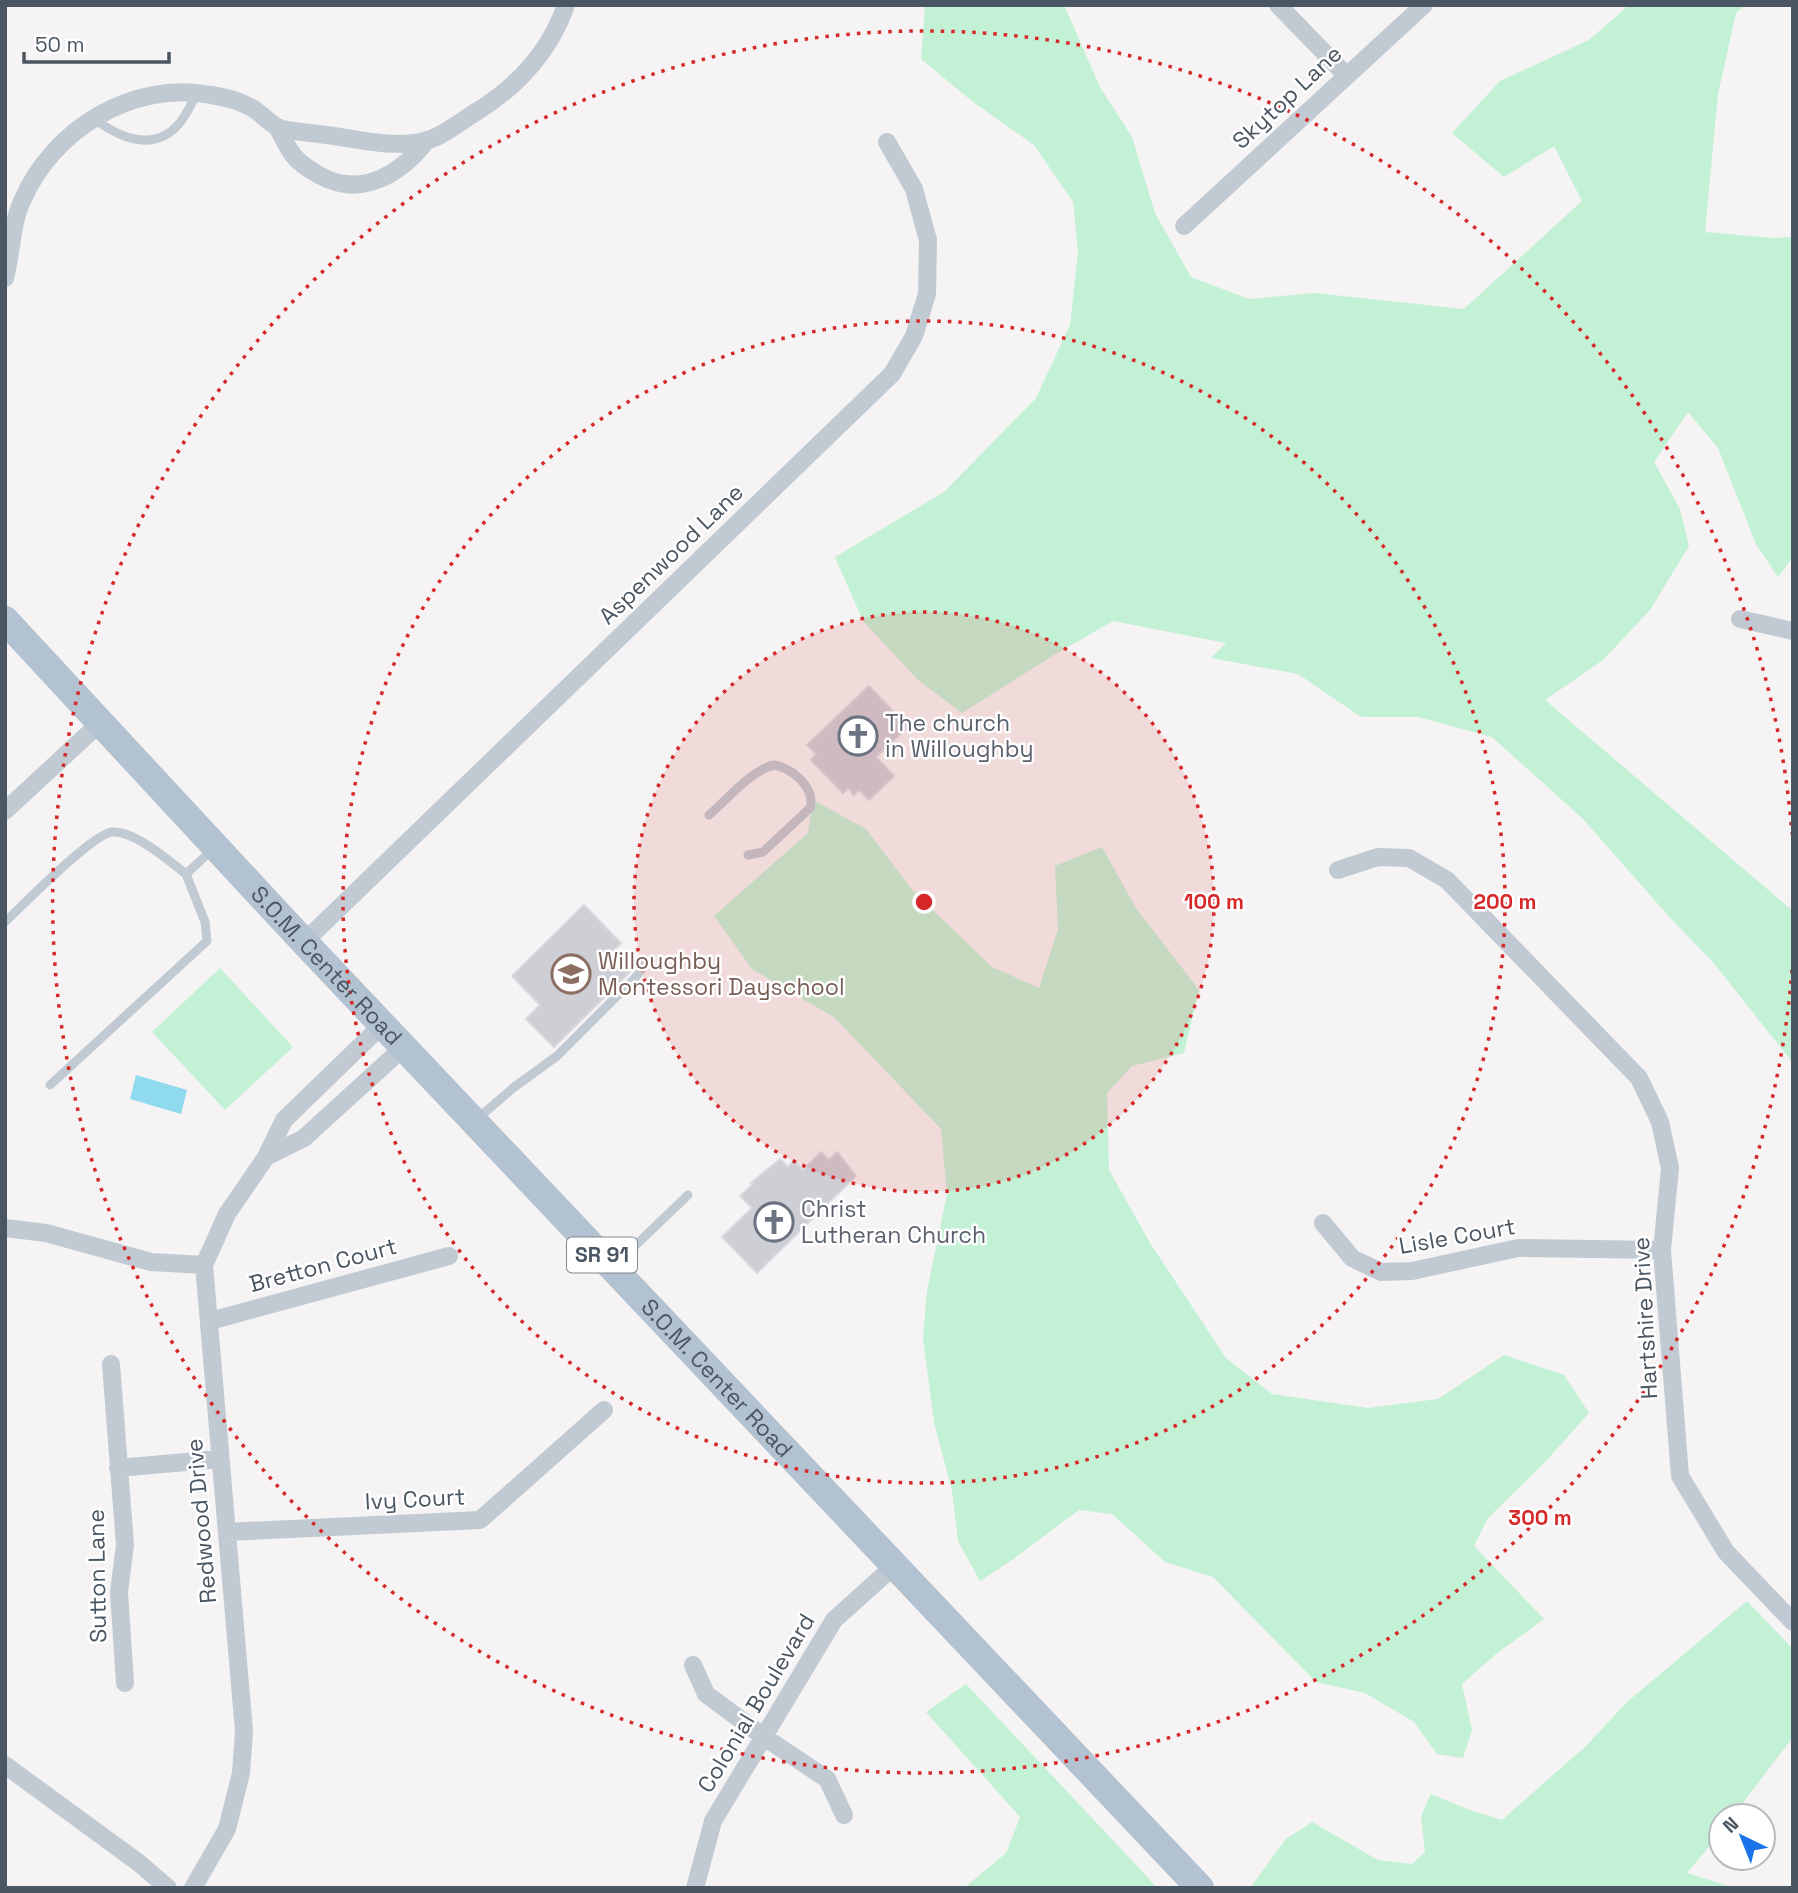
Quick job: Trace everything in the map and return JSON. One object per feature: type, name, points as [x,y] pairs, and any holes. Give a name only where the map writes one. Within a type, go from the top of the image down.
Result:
[{"type":"main road","name":"S.O.M. Center Road","points":[[5,620],[304,942],[1200,1888]]},
{"type":"street","points":[[5,278],[19,211],[27,191],[44,163],[57,148],[93,118],[116,106],[177,91],[239,102],[252,107],[277,127],[293,155],[325,179],[353,186],[368,184],[408,163],[427,140],[483,108],[516,82],[541,54],[566,5]]},
{"type":"street","points":[[1278,5],[1346,75]]},
{"type":"street","name":"Skytop Lane","points":[[1184,226],[1424,5]]},
{"type":"street","points":[[277,127],[356,141],[403,143],[427,140]]},
{"type":"street","name":"Aspenwood Lane","points":[[304,942],[892,374],[914,336],[927,294],[928,240],[914,189],[887,142]]},
{"type":"street","points":[[1740,619],[1793,631]]},
{"type":"street","points":[[5,811],[101,722]]},
{"type":"street","name":"Hartshire Drive","points":[[1338,870],[1378,857],[1409,858],[1447,880],[1639,1078],[1660,1122],[1670,1168],[1662,1250],[1680,1476],[1726,1552],[1793,1622]]},
{"type":"street","points":[[5,1228],[46,1233],[151,1262],[204,1265],[227,1214],[266,1157],[284,1120],[383,1024]]},
{"type":"street","points":[[266,1157],[304,1138],[404,1047]]},
{"type":"street","name":"Lisle Court","points":[[1323,1223],[1352,1258],[1381,1272],[1412,1271],[1518,1248],[1662,1250]]},
{"type":"street","name":"Bretton Court","points":[[210,1321],[449,1256]]},
{"type":"street","name":"Redwood Drive","points":[[193,1888],[227,1829],[241,1773],[244,1731],[204,1265]]},
{"type":"street","name":"Sutton Lane","points":[[111,1364],[125,1545],[119,1592],[125,1683]]},
{"type":"street","name":"Ivy Court","points":[[227,1532],[480,1520],[604,1409]]},
{"type":"street","points":[[118,1468],[220,1460]]},
{"type":"street","name":"Colonial Boulevard","points":[[695,1888],[713,1821],[834,1620],[894,1566]]},
{"type":"street","points":[[693,1665],[706,1695],[827,1779],[844,1815]]},
{"type":"street","points":[[5,1765],[139,1863],[168,1888]]},
{"type":"lane","points":[[93,118],[113,133],[136,141],[159,139],[176,127],[197,93]]},
{"type":"lane","points":[[709,815],[761,770],[774,765],[791,771],[811,793],[813,800],[810,807],[764,852],[748,855]]},
{"type":"lane","points":[[5,922],[92,842],[110,832],[126,834],[186,874],[205,922],[206,941],[50,1085]]},
{"type":"lane","points":[[186,874],[215,846]]},
{"type":"lane","points":[[475,1121],[513,1088],[557,1056],[635,978],[648,961]]},
{"type":"lane","points":[[613,1267],[688,1195]]},
{"type":"green space","points":[[925,5],[1064,5],[1100,87],[1132,137],[1155,213],[1191,277],[1249,299],[1314,293],[1464,309],[1582,201],[1554,146],[1504,177],[1452,133],[1500,81],[1589,40],[1629,5],[1745,5],[1736,13],[1718,94],[1705,232],[1793,237],[1793,557],[1778,577],[1756,544],[1718,448],[1688,412],[1654,462],[1680,509],[1689,546],[1650,610],[1603,660],[1545,700],[1793,911],[1793,1063],[1712,961],[1583,819],[1492,737],[1418,717],[1361,717],[1298,674],[1211,658],[1226,643],[1113,621],[962,713],[918,680],[863,621],[835,557],[944,492],[1036,398],[1070,325],[1078,252],[1073,202],[1034,145],[973,102],[921,59]]},
{"type":"green space","points":[[813,800],[866,829],[913,891],[992,967],[1039,988],[1058,929],[1055,866],[1102,847],[1136,908],[1199,990],[1184,1053],[1132,1066],[1107,1093],[1109,1170],[1150,1243],[1226,1358],[1272,1394],[1368,1408],[1438,1399],[1504,1355],[1564,1375],[1589,1413],[1544,1463],[1488,1518],[1474,1546],[1544,1619],[1496,1654],[1462,1684],[1472,1730],[1463,1758],[1437,1754],[1414,1722],[1365,1693],[1316,1682],[1213,1577],[1165,1562],[1112,1514],[1079,1510],[980,1581],[958,1541],[952,1491],[934,1422],[923,1338],[927,1291],[947,1194],[941,1129],[835,1018],[752,969],[714,916],[808,833]]},
{"type":"green space","points":[[220,968],[293,1047],[225,1110],[152,1032]]},
{"type":"green space","points":[[1747,1601],[1793,1649],[1793,1737],[1744,1802],[1707,1802],[1707,1849],[1687,1873],[1735,1888],[1250,1888],[1286,1839],[1312,1822],[1378,1860],[1412,1864],[1425,1852],[1421,1816],[1431,1794],[1502,1820],[1586,1746],[1626,1703]]},
{"type":"green space","points":[[966,1684],[1157,1888],[964,1888],[1006,1853],[1020,1817],[926,1712]]},
{"type":"water","points":[[136,1075],[187,1090],[181,1114],[130,1099]]},
{"type":"building","name":"The church in Willoughby","points":[[869,686],[908,727],[876,757],[894,776],[869,800],[859,790],[854,795],[848,788],[843,793],[811,760],[816,754],[807,745]]},
{"type":"building","name":"Willoughby Montessori Dayschool","points":[[584,905],[621,943],[611,953],[630,972],[554,1047],[526,1019],[540,1005],[512,976]]},
{"type":"building","name":"Christ Lutheran Church","points":[[821,1152],[829,1160],[837,1152],[856,1176],[757,1273],[722,1237],[752,1208],[740,1196],[780,1159],[788,1167],[794,1160],[803,1170]]},
{"type":"place","name":"The church in Willoughby","points":[[858,736]]},
{"type":"place","name":"Willoughby Montessori Dayschool","points":[[571,974]]},
{"type":"place","name":"Christ Lutheran Church","points":[[774,1222]]}]
